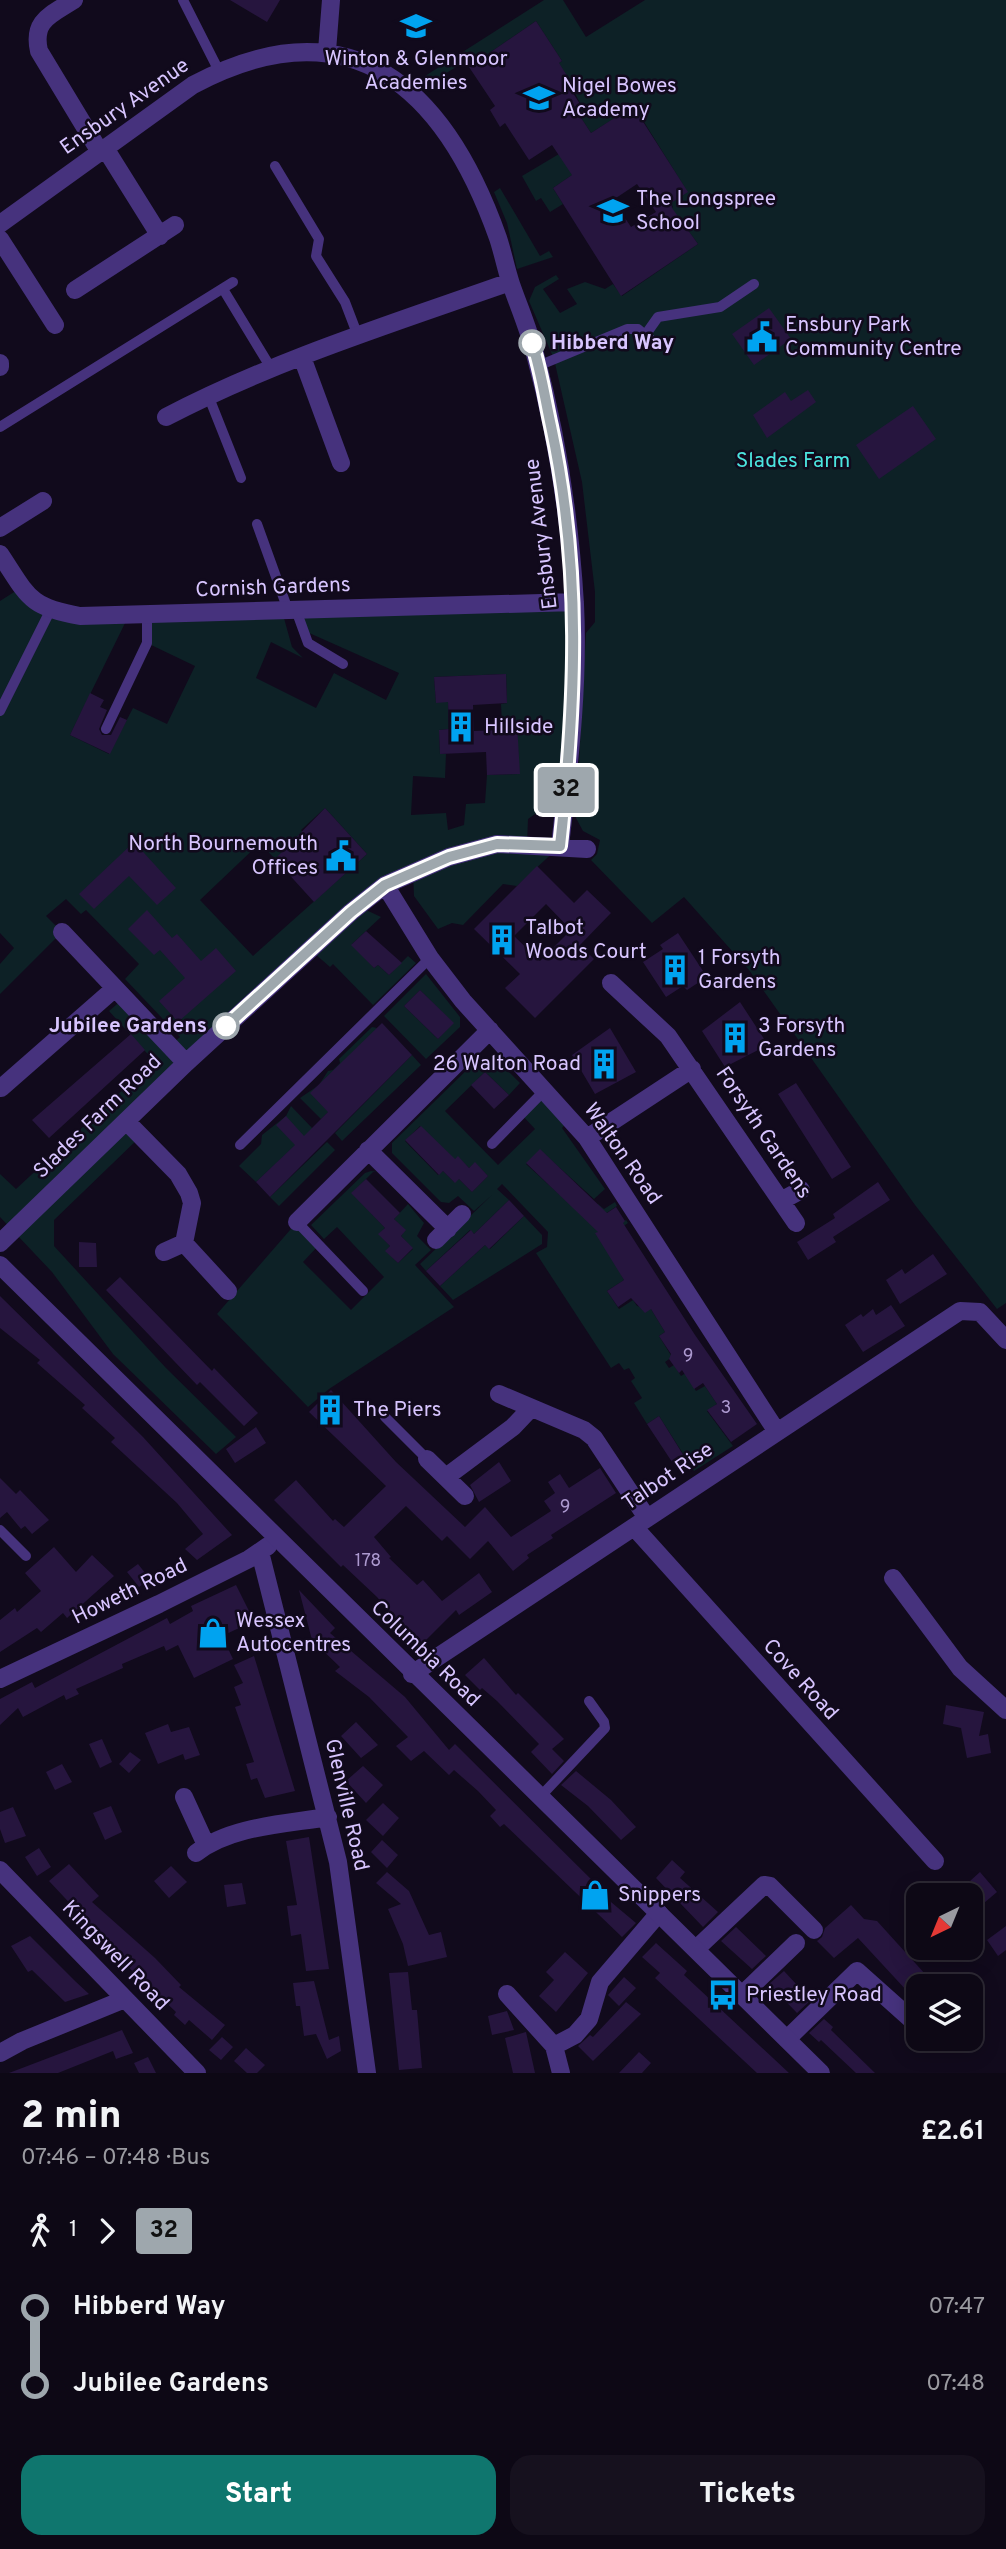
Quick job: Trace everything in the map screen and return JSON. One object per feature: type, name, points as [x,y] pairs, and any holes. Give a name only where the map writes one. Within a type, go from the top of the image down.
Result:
[{"type":"street","points":[[74,0],[40,24],[36,35],[39,51],[102,150],[167,231],[75,290]]},
{"type":"street","points":[[327,51],[331,0]]},
{"type":"street","name":"Ensbury Avenue","points":[[3,216],[193,85],[219,71],[264,55],[327,51],[384,73],[433,113],[474,182],[498,238],[538,366],[563,485],[575,603],[572,742],[560,846]]},
{"type":"street","points":[[0,239],[55,325]]},
{"type":"street","points":[[166,417],[208,395],[271,368],[510,282]]},
{"type":"street","points":[[302,357],[341,463]]},
{"type":"street","points":[[0,528],[43,501]]},
{"type":"street","points":[[0,554],[30,599],[50,611]]},
{"type":"street","name":"Cornish Gardens","points":[[50,611],[80,616],[575,603]]},
{"type":"street","name":"Slades Farm Road","points":[[0,1243],[186,1063],[332,928],[385,885],[449,857],[497,844],[587,849]]},
{"type":"street","name":"Walton Road","points":[[385,885],[430,958],[490,1030],[587,1138],[777,1432]]},
{"type":"street","points":[[62,932],[186,1063]]},
{"type":"street","name":"Forsyth Gardens","points":[[611,983],[668,1036],[796,1223]]},
{"type":"street","points":[[2,1088],[114,989]]},
{"type":"street","points":[[297,1222],[490,1030]]},
{"type":"street","name":"Forsyth Gardens","points":[[587,1138],[692,1069]]},
{"type":"street","points":[[126,1121],[178,1174],[189,1193],[192,1203],[184,1243]]},
{"type":"street","points":[[368,1150],[442,1234],[462,1214]]},
{"type":"street","points":[[781,1201],[801,1190]]},
{"type":"street","points":[[164,1252],[184,1243]]},
{"type":"street","points":[[184,1243],[228,1291]]},
{"type":"street","name":"Columbia Road","points":[[0,1265],[412,1674],[821,2073]]},
{"type":"street","name":"Talbot Rise","points":[[412,1674],[960,1311],[980,1312],[1006,1340]]},
{"type":"street","name":"Cove Road","points":[[499,1394],[584,1430],[594,1438],[640,1523],[935,1861]]},
{"type":"street","points":[[446,1477],[513,1427],[531,1408]]},
{"type":"street","points":[[427,1459],[465,1496]]},
{"type":"street","name":"Howeth Road","points":[[0,1679],[260,1552],[276,1539]]},
{"type":"street","name":"Glenville Road","points":[[260,1552],[328,1817],[357,1982],[367,2073]]},
{"type":"street","points":[[893,1578],[960,1668],[1006,1710]]},
{"type":"street","points":[[184,1797],[201,1849],[270,1826],[328,1817]]},
{"type":"street","name":"Kingswell Road","points":[[0,1870],[197,2073]]},
{"type":"street","points":[[696,1949],[764,1885],[770,1886],[814,1930]]},
{"type":"street","points":[[554,2046],[575,2035],[589,2019],[600,1982],[659,1913]]},
{"type":"street","points":[[742,1995],[796,1943]]},
{"type":"street","points":[[787,2039],[857,1971],[906,2015]]},
{"type":"street","points":[[507,1994],[554,2046],[561,2073]]},
{"type":"street","points":[[0,2053],[22,2041],[125,1998]]},
{"type":"lane","points":[[183,0],[219,71]]},
{"type":"lane","points":[[275,166],[319,239],[316,256],[345,302],[358,336]]},
{"type":"lane","points":[[0,427],[233,282]]},
{"type":"lane","points":[[646,334],[658,317],[720,307],[754,284]]},
{"type":"lane","points":[[223,289],[271,368]]},
{"type":"lane","points":[[538,366],[627,329],[638,329],[655,343]]},
{"type":"lane","points":[[208,395],[241,478]]},
{"type":"lane","points":[[257,524],[308,643],[343,664]]},
{"type":"lane","points":[[0,711],[50,611]]},
{"type":"lane","points":[[106,729],[147,643],[147,614]]},
{"type":"lane","points":[[240,1145],[430,958]]},
{"type":"lane","points":[[492,1144],[545,1090]]},
{"type":"lane","points":[[297,1222],[363,1291]]},
{"type":"lane","points":[[385,1417],[427,1459]]},
{"type":"lane","points":[[0,1530],[26,1556]]},
{"type":"lane","points":[[540,1797],[605,1728],[604,1722],[589,1701]]},
{"type":"green space","name":"Slades Farm","points":[[544,0],[563,0],[586,37],[645,0],[1006,0],[1006,1303],[997,1309],[915,1205],[749,970],[684,897],[652,923],[591,860],[597,854],[600,840],[583,831],[576,818],[586,633],[595,622],[595,592],[582,482],[554,359],[529,301],[535,287],[556,275],[559,279],[543,289],[560,313],[577,304],[567,289],[585,282],[605,289],[613,284],[622,296],[698,244],[684,225],[666,212],[673,207],[671,203],[687,191],[634,106],[591,133],[574,107],[580,103],[563,70],[545,72],[562,61],[536,21],[469,67],[466,61],[430,83],[425,76]]},
{"type":"green space","points":[[559,154],[584,167],[553,188],[563,204],[550,212],[541,198],[536,201],[522,176]]},
{"type":"green space","points":[[500,188],[540,256],[549,251],[553,257],[517,269],[507,223],[494,192]]},
{"type":"green space","points":[[22,587],[30,599],[129,615],[70,735],[109,754],[133,708],[167,724],[195,666],[147,643],[147,614],[282,611],[292,647],[303,658],[271,642],[256,678],[316,708],[334,673],[386,700],[399,673],[307,632],[300,610],[575,602],[564,813],[542,809],[528,819],[527,844],[560,846],[517,886],[503,884],[463,925],[452,923],[438,929],[414,896],[413,871],[385,885],[126,1120],[141,1136],[54,1220],[54,1246],[166,1368],[236,1437],[216,1454],[113,1354],[52,1272],[0,1217],[0,1174],[16,1189],[154,1061],[109,1011],[123,999],[170,1046],[180,1037],[125,979],[139,964],[86,910],[81,914],[66,899],[46,916],[62,932],[0,994],[0,964],[14,948],[0,933],[0,601]],"holes":[[[506,674],[507,703],[501,704],[502,724],[517,724],[519,774],[487,775],[485,803],[466,804],[464,825],[448,830],[446,813],[411,815],[413,776],[445,778],[446,754],[440,754],[439,730],[449,729],[448,702],[436,702],[434,677]],[[325,808],[367,854],[253,956],[200,900],[260,843],[275,859],[322,853],[301,830]]]},
{"type":"green space","points":[[364,909],[381,917],[352,944],[374,968],[378,965],[389,975],[408,956],[416,963],[373,1005],[333,964],[330,967],[314,953]]},
{"type":"green space","points":[[426,974],[460,1017],[460,1027],[426,1059],[384,1016]],"holes":[[[420,990],[453,1023],[438,1039],[404,1006]]]},
{"type":"green space","points":[[372,1027],[377,1028],[355,1086],[321,1119],[300,1098],[319,1085],[328,1071],[340,1063],[339,1059]]},
{"type":"green space","points":[[412,1055],[421,1065],[342,1141],[335,1133]]},
{"type":"green space","points":[[497,1060],[520,1083],[509,1095],[485,1072],[445,1111],[498,1165],[535,1129],[521,1114],[545,1090],[571,1118],[562,1128],[605,1189],[594,1199],[540,1150],[526,1164],[584,1217],[598,1204],[604,1209],[615,1202],[617,1206],[596,1220],[605,1234],[626,1220],[628,1223],[603,1240],[624,1280],[607,1291],[619,1309],[633,1300],[637,1306],[651,1309],[665,1332],[659,1336],[672,1357],[665,1362],[669,1368],[674,1365],[681,1376],[689,1371],[688,1378],[696,1391],[705,1386],[717,1404],[707,1411],[733,1446],[694,1471],[659,1416],[647,1424],[634,1403],[642,1398],[631,1381],[635,1378],[629,1368],[624,1370],[619,1363],[611,1368],[536,1253],[547,1247],[548,1232],[502,1184],[497,1189],[509,1200],[474,1234],[470,1230],[426,1271],[420,1264],[492,1195],[474,1211],[458,1196],[449,1203],[441,1202],[392,1153],[392,1143],[476,1061]],"holes":[[[420,1126],[454,1160],[458,1157],[469,1168],[475,1163],[488,1176],[472,1192],[459,1179],[454,1182],[443,1171],[438,1175],[405,1141]]]},
{"type":"green space","points":[[291,1106],[313,1129],[256,1182],[239,1166],[261,1144],[262,1135],[286,1116]]},
{"type":"green space","points":[[327,1142],[335,1150],[279,1206],[270,1197]]},
{"type":"green space","points":[[371,1171],[377,1172],[373,1172],[352,1193],[385,1228],[379,1234],[390,1246],[386,1251],[398,1263],[413,1249],[401,1236],[405,1230],[394,1219],[408,1204],[424,1223],[417,1236],[431,1250],[415,1265],[454,1307],[329,1389],[308,1407],[217,1314],[297,1222],[319,1245],[303,1262],[351,1310],[384,1277],[337,1227],[324,1239],[311,1225],[365,1173]]},
{"type":"green space","points":[[524,1216],[542,1235],[542,1244],[453,1300],[440,1286],[485,1245],[490,1249]]},
{"type":"building","points":[[230,0],[280,0],[267,22]]},
{"type":"building","points":[[536,21],[562,61],[559,63],[573,85],[569,87],[580,104],[574,107],[591,133],[633,106],[688,192],[671,203],[698,244],[621,296],[553,188],[572,175],[552,145],[529,160],[505,123],[500,127],[490,110],[495,106],[469,67]],"holes":[[[637,184],[656,212],[631,227],[613,200]]]},
{"type":"building","name":"Ensbury Park Community Centre","points":[[769,308],[791,339],[754,365],[732,334]]},
{"type":"building","points":[[808,390],[816,402],[767,438],[753,415],[785,392],[791,401]]},
{"type":"building","points":[[913,406],[936,439],[879,479],[856,445]]},
{"type":"building","name":"Hillside","points":[[506,674],[507,703],[473,705],[474,731],[502,730],[502,724],[517,723],[520,774],[487,775],[486,752],[440,754],[439,730],[449,729],[448,702],[436,703],[434,677]]},
{"type":"building","points":[[90,693],[104,700],[100,707],[107,710],[99,729],[102,735],[111,735],[120,717],[127,720],[110,754],[70,735]]},
{"type":"building","name":"North Bournemouth Offices","points":[[325,808],[367,854],[314,902],[275,859]]},
{"type":"building","points":[[134,842],[176,888],[157,905],[129,876],[94,909],[79,894]]},
{"type":"building","name":"Talbot Woods Court","points":[[537,866],[574,903],[587,890],[611,913],[580,945],[594,959],[535,1018],[505,988],[520,974],[474,929]],"holes":[[[546,904],[571,930],[540,961],[514,936]]]},
{"type":"building","points":[[147,910],[172,938],[177,934],[201,961],[216,948],[236,971],[178,1022],[159,1001],[185,978],[160,950],[154,955],[128,929]]},
{"type":"building","points":[[366,931],[402,963],[389,975],[378,965],[374,968],[351,945]]},
{"type":"building","name":"1 Forsyth Gardens","points":[[678,933],[707,977],[687,990],[683,986],[666,997],[643,962],[663,949],[660,945]]},
{"type":"building","points":[[420,990],[454,1023],[438,1039],[404,1006]]},
{"type":"building","name":"3 Forsyth Gardens","points":[[740,1002],[768,1045],[725,1067],[702,1031]]},
{"type":"building","points":[[382,1023],[412,1055],[270,1197],[256,1182],[295,1145],[276,1125],[286,1116],[304,1136],[328,1112],[310,1093]]},
{"type":"building","name":"26 Walton Road","points":[[610,1028],[636,1072],[595,1094],[572,1055]]},
{"type":"building","points":[[131,1034],[145,1050],[49,1138],[32,1120]]},
{"type":"building","points":[[485,1072],[509,1095],[494,1109],[471,1085]]},
{"type":"building","points":[[796,1083],[851,1167],[832,1179],[778,1094]]},
{"type":"building","points":[[421,1126],[455,1159],[458,1156],[469,1168],[475,1162],[488,1176],[472,1192],[459,1179],[455,1183],[443,1171],[439,1175],[405,1140]]},
{"type":"building","points":[[540,1149],[607,1213],[616,1207],[625,1221],[623,1223],[695,1335],[757,1424],[731,1442],[707,1410],[717,1404],[703,1383],[694,1389],[682,1370],[679,1373],[669,1359],[671,1354],[659,1336],[665,1332],[651,1309],[645,1313],[631,1298],[618,1307],[607,1291],[624,1280],[595,1233],[598,1232],[526,1163]]},
{"type":"building","points":[[366,1179],[400,1213],[394,1219],[406,1230],[401,1236],[413,1248],[398,1263],[385,1251],[390,1246],[378,1234],[385,1228],[351,1193]]},
{"type":"building","points":[[878,1182],[890,1200],[833,1237],[836,1242],[808,1260],[797,1242],[835,1218],[833,1214]]},
{"type":"building","points":[[509,1200],[524,1216],[489,1249],[485,1245],[440,1286],[426,1271],[471,1230],[474,1234]]},
{"type":"building","points":[[79,1242],[96,1243],[97,1267],[79,1267]]},
{"type":"building","points":[[933,1254],[947,1274],[900,1304],[886,1280],[902,1269],[905,1274]]},
{"type":"building","points":[[120,1277],[212,1371],[214,1368],[258,1413],[244,1426],[200,1382],[197,1385],[106,1290]]},
{"type":"building","points":[[0,1296],[143,1437],[232,1535],[197,1560],[185,1549],[203,1534],[177,1503],[111,1442],[115,1438],[82,1408],[85,1405],[37,1363],[40,1360],[0,1328]]},
{"type":"building","points":[[891,1305],[905,1326],[863,1352],[845,1325],[861,1314],[863,1317],[873,1309],[876,1315]]},
{"type":"building","points":[[331,1390],[396,1462],[465,1527],[485,1507],[511,1537],[551,1511],[544,1501],[555,1493],[548,1482],[560,1474],[569,1488],[600,1468],[616,1493],[551,1535],[553,1538],[527,1555],[529,1558],[513,1571],[488,1541],[470,1559],[447,1536],[442,1541],[406,1506],[374,1537],[391,1557],[389,1558],[417,1585],[423,1580],[442,1601],[479,1573],[492,1592],[459,1615],[456,1610],[424,1642],[416,1643],[377,1597],[343,1565],[341,1567],[274,1500],[296,1480],[333,1521],[335,1519],[344,1527],[386,1486],[309,1412]]},
{"type":"building","points":[[659,1416],[687,1461],[676,1468],[647,1424]]},
{"type":"building","points":[[256,1427],[266,1443],[235,1463],[226,1449]]},
{"type":"building","points":[[499,1462],[511,1481],[479,1502],[470,1485]]},
{"type":"building","points":[[0,1478],[16,1494],[20,1490],[49,1520],[32,1534],[25,1526],[21,1529],[7,1512],[0,1518]]},
{"type":"building","points":[[54,1547],[76,1572],[92,1555],[114,1576],[67,1618],[63,1613],[41,1632],[37,1628],[0,1652],[0,1620],[15,1608],[17,1612],[41,1591],[25,1573]]},
{"type":"building","points":[[138,1564],[150,1579],[139,1587],[127,1572]]},
{"type":"building","points":[[236,1585],[254,1621],[222,1636],[233,1659],[194,1678],[178,1645],[166,1651],[164,1646],[122,1664],[123,1668],[76,1689],[79,1694],[66,1700],[64,1695],[23,1717],[18,1708],[0,1725],[0,1699],[32,1682],[35,1688],[167,1618],[170,1624],[193,1611],[191,1606]]},
{"type":"building","points":[[299,1590],[335,1628],[330,1633],[405,1697],[449,1750],[455,1744],[607,1895],[605,1897],[636,1923],[622,1937],[504,1824],[500,1827],[490,1816],[496,1810],[454,1770],[449,1775],[424,1751],[411,1761],[396,1746],[408,1737],[369,1697],[335,1671],[340,1667],[312,1640]]},
{"type":"building","points":[[254,1656],[295,1791],[265,1798],[257,1778],[251,1780],[246,1764],[254,1762],[235,1707],[241,1705],[234,1687],[243,1683],[234,1665]]},
{"type":"building","points":[[484,1658],[516,1695],[518,1693],[564,1739],[552,1749],[564,1761],[552,1774],[531,1752],[539,1744],[497,1701],[482,1688],[480,1690],[465,1675]]},
{"type":"building","points":[[946,1705],[984,1712],[979,1736],[988,1734],[991,1753],[967,1758],[961,1728],[943,1724]]},
{"type":"building","points":[[356,1722],[378,1745],[361,1758],[341,1736]]},
{"type":"building","points":[[168,1724],[171,1732],[189,1727],[200,1755],[185,1760],[183,1754],[158,1764],[145,1733]]},
{"type":"building","points":[[102,1739],[112,1762],[100,1768],[89,1744]]},
{"type":"building","points":[[130,1752],[141,1760],[129,1773],[119,1764]]},
{"type":"building","points":[[62,1764],[72,1782],[55,1790],[46,1772]]},
{"type":"building","points":[[363,1766],[383,1785],[366,1803],[346,1781]]},
{"type":"building","points":[[576,1771],[611,1800],[636,1827],[621,1840],[588,1806],[561,1785]]},
{"type":"building","points":[[383,1803],[399,1818],[383,1836],[366,1820]]},
{"type":"building","points":[[111,1806],[122,1832],[105,1840],[93,1813]]},
{"type":"building","points":[[13,1807],[26,1836],[5,1843],[0,1829],[0,1812]]},
{"type":"building","points":[[309,1837],[329,1969],[306,1971],[301,1934],[291,1936],[287,1906],[297,1905],[286,1841]]},
{"type":"building","points":[[382,1840],[398,1855],[387,1868],[371,1852]]},
{"type":"building","points":[[39,1848],[51,1867],[37,1876],[25,1857]]},
{"type":"building","points":[[672,1860],[685,1872],[680,1878],[718,1912],[703,1927],[656,1878]]},
{"type":"building","points":[[69,1864],[99,1896],[92,1902],[155,1958],[181,1985],[179,1987],[225,2025],[212,2040],[189,2020],[185,2025],[174,2015],[176,2012],[90,1931],[93,1928],[49,1881]]},
{"type":"building","points":[[171,1866],[187,1882],[169,1898],[154,1881]]},
{"type":"building","points":[[387,1872],[409,1891],[429,1935],[441,1932],[447,1957],[408,1966],[403,1944],[388,1909],[401,1904],[376,1883]]},
{"type":"building","points":[[980,1872],[997,1892],[984,1903],[984,1883],[970,1881]]},
{"type":"building","points":[[242,1883],[246,1904],[227,1907],[224,1885]]},
{"type":"building","points":[[851,1905],[864,1919],[877,1921],[906,1953],[906,1960],[912,1960],[925,1974],[906,1974],[906,1990],[858,1938],[834,1958],[817,1941],[822,1937],[825,1928]]},
{"type":"building","points":[[1006,1926],[1006,1950],[998,1956],[987,1940]]},
{"type":"building","points":[[736,1927],[766,1956],[752,1969],[721,1941]]},
{"type":"building","points":[[30,1936],[89,1994],[65,2002],[32,1970],[28,1972],[11,1946]]},
{"type":"building","points":[[656,1943],[687,1971],[684,1975],[789,2073],[757,2073],[655,1978],[660,1973],[642,1957]]},
{"type":"building","points":[[565,1952],[588,1973],[556,2012],[539,1996],[554,1980],[546,1972]]},
{"type":"building","points":[[784,1971],[811,2000],[797,2013],[769,1984]]},
{"type":"building","points":[[408,1972],[412,2010],[417,2010],[422,2068],[399,2070],[389,1973]]},
{"type":"building","points":[[624,1977],[636,1988],[619,2006],[608,1995]]},
{"type":"building","points":[[314,1981],[329,2040],[339,2036],[341,2051],[327,2059],[316,2034],[304,2036],[300,2006],[296,2006],[293,1983]]},
{"type":"building","points":[[626,2002],[641,2014],[593,2061],[578,2046],[590,2035],[593,2037]]},
{"type":"building","points":[[507,2011],[514,2030],[492,2035],[488,2016]]},
{"type":"building","points":[[824,2019],[833,2027],[831,2030],[875,2073],[856,2073],[821,2040],[819,2042],[809,2033]]},
{"type":"building","points":[[122,2030],[133,2053],[116,2059],[113,2051],[58,2073],[9,2073]]},
{"type":"building","points":[[526,2032],[535,2073],[513,2073],[505,2038]]},
{"type":"building","points":[[222,2037],[233,2047],[221,2060],[209,2050]]},
{"type":"building","points":[[246,2048],[265,2065],[257,2073],[247,2073],[234,2061]]},
{"type":"building","points":[[639,2052],[651,2063],[642,2073],[619,2073]]},
{"type":"building","points":[[148,2057],[156,2073],[139,2073],[134,2063]]},
{"type":"bus line","name":"32","points":[[226,1026],[351,912],[385,885],[449,857],[497,844],[560,846],[572,742],[575,603],[563,485],[532,343]]},
{"type":"place","name":"Winton & Glenmoor Academies","points":[[416,26]]},
{"type":"place","name":"Nigel Bowes Academy","points":[[539,98]]},
{"type":"place","name":"The Longspree School","points":[[613,211]]},
{"type":"place","name":"Ensbury Park Community Centre","points":[[762,337]]},
{"type":"place","name":"Hibberd Way","points":[[532,343]]},
{"type":"place","name":"Hillside","points":[[461,727]]},
{"type":"place","name":"North Bournemouth Offices","points":[[341,856]]},
{"type":"place","name":"Talbot Woods Court","points":[[502,940]]},
{"type":"place","name":"1 Forsyth Gardens","points":[[675,970]]},
{"type":"place","name":"Jubilee Gardens","points":[[226,1026]]},
{"type":"place","name":"3 Forsyth Gardens","points":[[735,1038]]},
{"type":"place","name":"26 Walton Road","points":[[604,1064]]},
{"type":"place","name":"The Piers","points":[[330,1410]]},
{"type":"place","name":"Wessex Autocentres","points":[[213,1633]]},
{"type":"place","name":"Snippers","points":[[595,1895]]},
{"type":"place","name":"Priestley Road","points":[[723,1995]]}]
